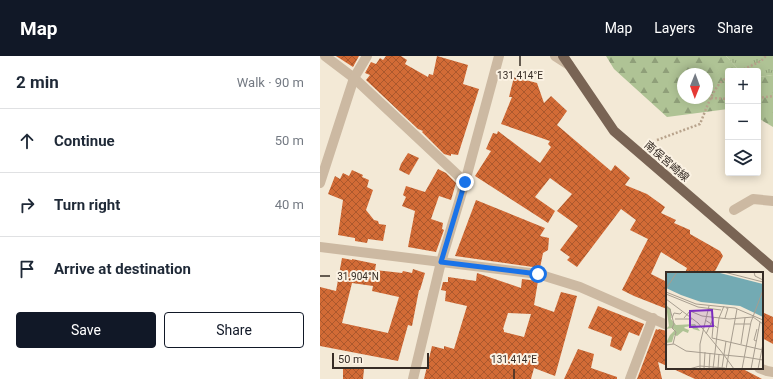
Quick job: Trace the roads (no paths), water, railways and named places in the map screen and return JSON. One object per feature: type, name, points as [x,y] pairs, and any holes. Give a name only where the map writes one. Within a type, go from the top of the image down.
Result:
[{"type":"main road","name":"南俣宮崎線","points":[[566,60],[614,131],[773,268]]},
{"type":"street","points":[[325,56],[354,78],[465,182]]},
{"type":"street","points":[[320,183],[354,78],[367,56]]},
{"type":"street","points":[[555,56],[566,60]]},
{"type":"street","points":[[413,379],[441,262],[500,58]]},
{"type":"street","points":[[734,210],[753,199],[773,201]]},
{"type":"street","points":[[320,247],[538,274],[580,287],[666,324]]},
{"type":"street","points":[[630,379],[653,318]]},
{"type":"street","points":[[762,369],[773,372]]}]
